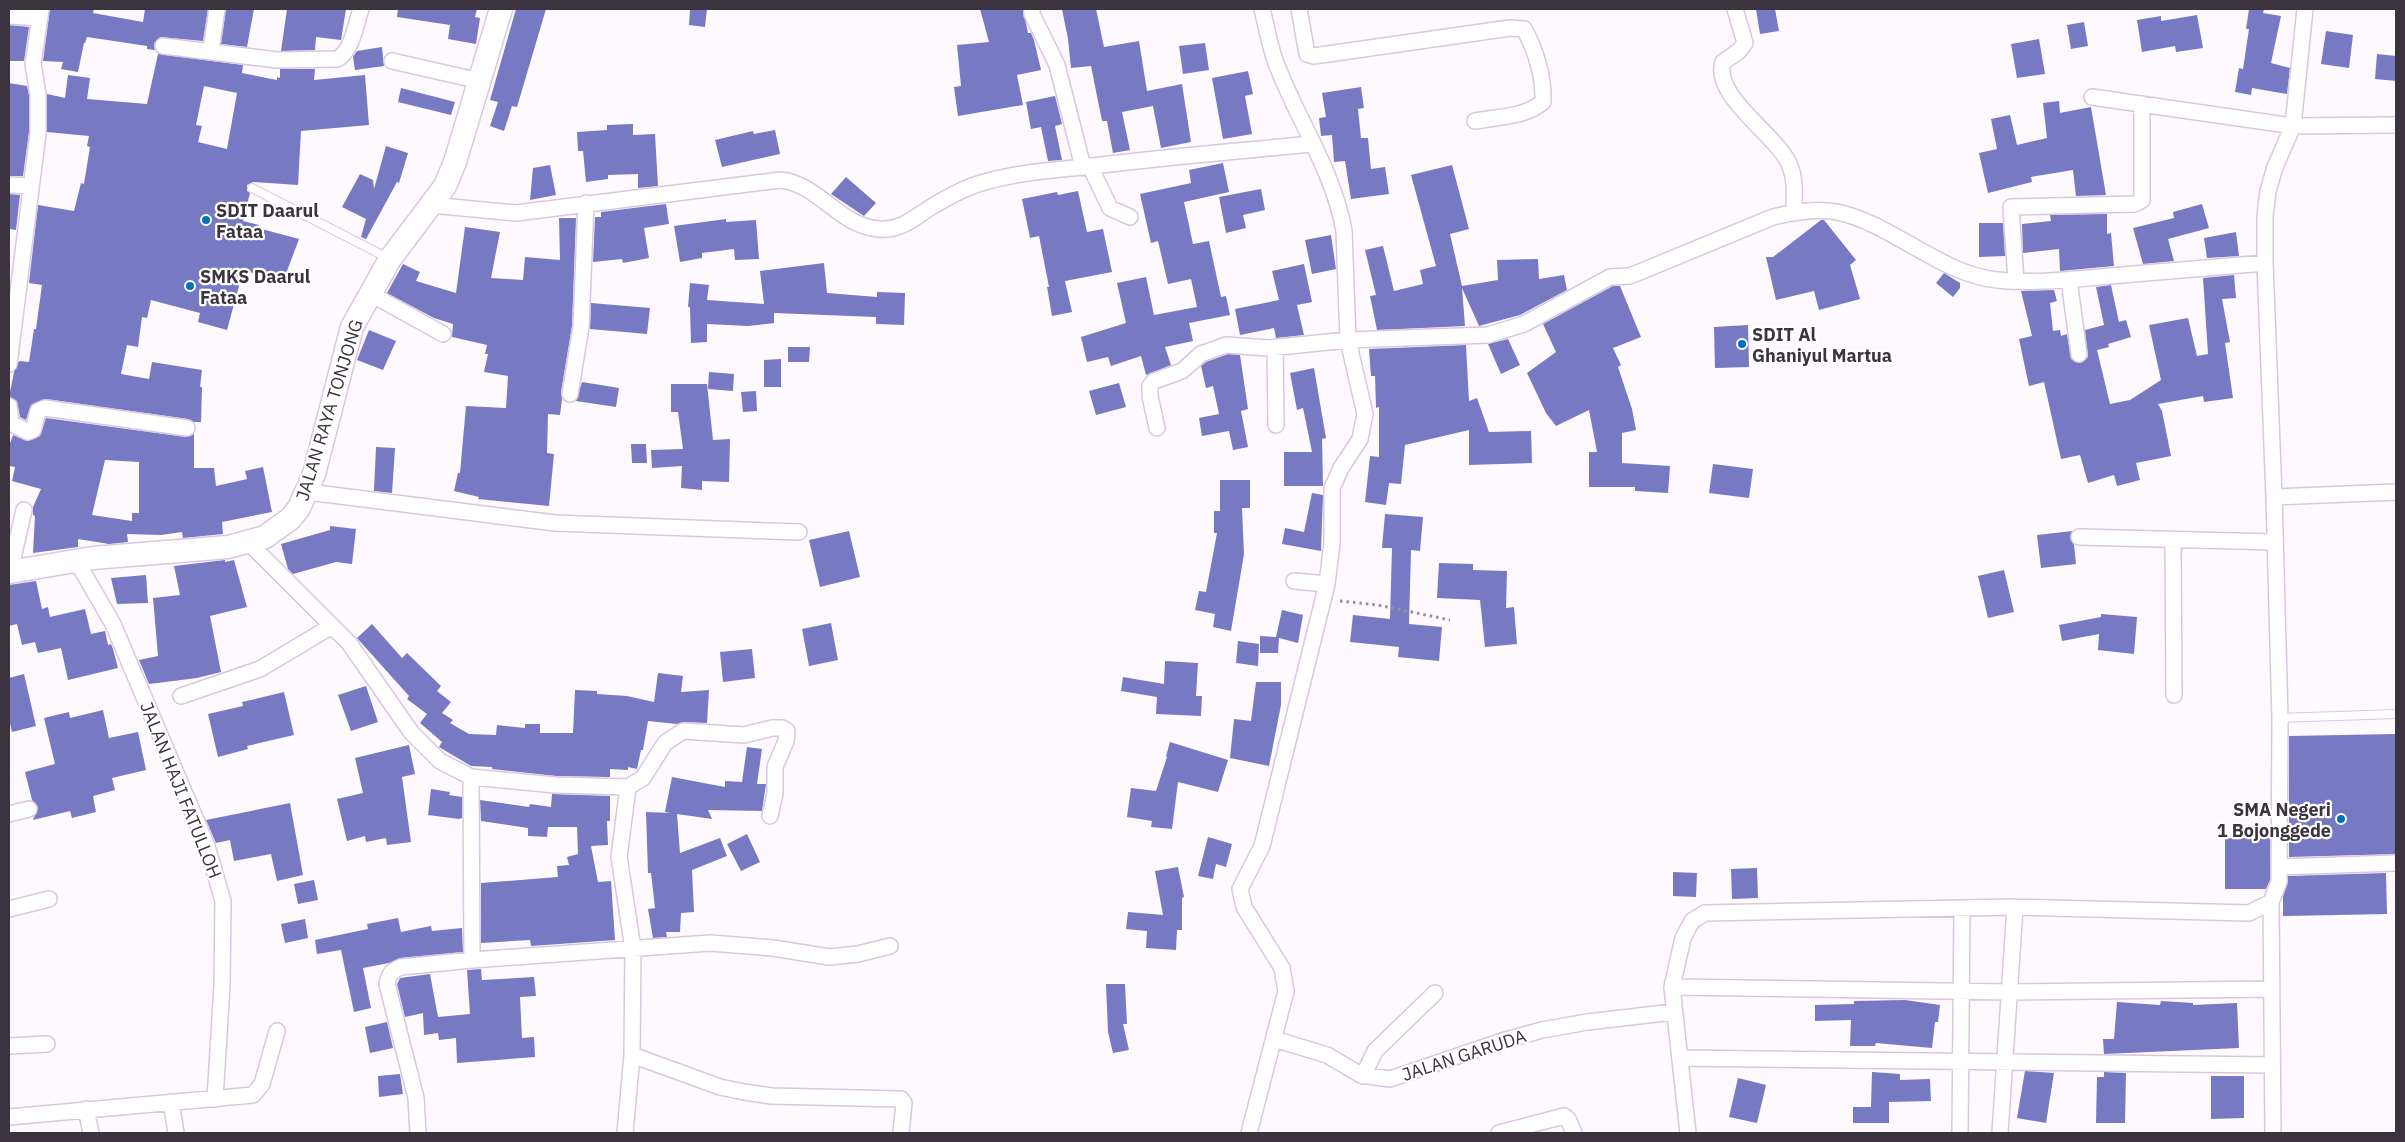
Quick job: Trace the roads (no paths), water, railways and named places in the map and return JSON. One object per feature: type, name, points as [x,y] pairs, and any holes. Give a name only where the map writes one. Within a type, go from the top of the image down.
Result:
[{"type":"main road","name":"JALAN RAYA TONJONG","points":[[9,571],[82,559],[209,549],[249,543],[265,538],[285,524],[300,508],[308,492],[352,328],[369,293],[390,259],[445,186],[455,162],[501,9]]},
{"type":"street","points":[[211,50],[217,9]]},
{"type":"street","points":[[163,46],[211,50],[277,60],[338,59],[342,57],[351,39],[360,9]]},
{"type":"street","points":[[1032,9],[1032,14],[1057,65],[1087,167],[1110,208],[1130,217]]},
{"type":"street","points":[[1248,1133],[1284,998],[1285,980],[1275,957],[1244,907],[1240,889],[1262,846],[1324,600],[1332,543],[1332,488],[1341,468],[1360,439],[1365,414],[1348,340],[1344,231],[1341,215],[1319,157],[1311,144],[1277,67],[1262,9]]},
{"type":"street","points":[[1299,9],[1307,54],[1314,56],[1510,28],[1524,29],[1530,39],[1541,74],[1543,102],[1534,109],[1521,113],[1475,120]]},
{"type":"street","points":[[1735,9],[1746,43],[1739,52],[1723,62],[1722,70],[1728,88],[1737,105],[1784,155],[1790,166],[1795,184],[1794,212]]},
{"type":"street","points":[[2273,1133],[2271,902],[2279,882],[2280,718],[2265,263],[2268,191],[2275,167],[2293,126],[2305,9]]},
{"type":"street","points":[[9,16],[41,13],[34,64],[38,94],[38,134],[9,364]]},
{"type":"street","points":[[392,61],[480,82]]},
{"type":"street","points":[[2092,97],[2293,126],[2396,125]]},
{"type":"street","points":[[2016,281],[2011,207],[2135,204],[2142,200],[2142,104]]},
{"type":"street","points":[[432,204],[516,213],[780,180],[800,184],[853,222],[866,227],[880,229],[895,228],[907,224],[948,198],[980,183],[1007,177],[1311,144]]},
{"type":"street","points":[[9,185],[30,186]]},
{"type":"street","points":[[570,394],[581,327],[586,203]]},
{"type":"street","points":[[1157,428],[1149,390],[1154,382],[1182,371],[1201,354],[1218,347],[1236,344],[1275,347],[1348,340],[1488,335],[1505,331],[1541,315],[1610,277],[1630,276],[1773,217],[1794,212],[1816,211],[1845,215],[1861,220],[1957,269],[1989,279],[2016,281],[2069,280],[2265,263]]},
{"type":"street","points":[[2069,280],[2079,354]]},
{"type":"street","points":[[369,293],[443,334]]},
{"type":"street","points":[[1275,347],[1276,425]]},
{"type":"street","points":[[9,406],[10,423],[28,432],[33,430],[38,410],[45,408],[187,428]]},
{"type":"street","points":[[308,492],[555,524],[799,532]]},
{"type":"street","points":[[2274,497],[2396,492]]},
{"type":"street","points":[[9,571],[24,510]]},
{"type":"street","points":[[2079,538],[2275,542]]},
{"type":"street","points":[[2173,540],[2174,695]]},
{"type":"street","points":[[249,543],[349,643],[378,682],[411,732],[440,761],[471,777],[556,785],[628,787],[644,778],[665,744],[684,731],[744,735],[772,728],[782,728],[787,731],[786,741],[775,768],[775,793],[770,816]]},
{"type":"street","name":"JALAN HAJI FATULLOH","points":[[82,559],[113,624],[207,846],[224,901],[222,986],[215,1099]]},
{"type":"street","points":[[1294,581],[1327,584]]},
{"type":"street","points":[[181,696],[260,669],[332,626]]},
{"type":"street","points":[[471,777],[472,960]]},
{"type":"street","points":[[625,1133],[632,1055],[633,949],[619,857],[628,787]]},
{"type":"street","points":[[9,814],[29,809]]},
{"type":"street","points":[[2279,867],[2396,863]]},
{"type":"street","points":[[9,909],[49,900]]},
{"type":"street","points":[[1688,1133],[1672,987],[1683,938],[1692,920],[1705,913],[2015,907],[2250,913],[2271,902]]},
{"type":"street","points":[[2000,1133],[2015,907]]},
{"type":"street","points":[[1960,1133],[1962,909]]},
{"type":"street","points":[[418,1133],[416,1098],[387,984],[389,975],[393,970],[401,967],[472,960],[729,944],[773,948],[829,957],[858,954],[890,946]]},
{"type":"street","points":[[1672,987],[2009,992],[2272,990]]},
{"type":"street","points":[[1364,1076],[1375,1050],[1435,993]]},
{"type":"street","name":"JALAN GARUDA","points":[[1274,1039],[1327,1055],[1343,1066],[1364,1076],[1390,1079],[1542,1030],[1586,1022],[1674,1012]]},
{"type":"street","points":[[9,1117],[171,1102],[244,1098],[258,1092],[262,1084],[277,1031]]},
{"type":"street","points":[[9,1046],[47,1044]]},
{"type":"street","points":[[632,1055],[720,1087],[744,1092],[771,1096],[901,1099],[904,1103],[901,1133]]},
{"type":"street","points":[[1680,1058],[2272,1065]]},
{"type":"street","points":[[171,1102],[176,1133]]},
{"type":"street","points":[[86,1109],[91,1133]]},
{"type":"street","points":[[1499,1133],[1564,1116],[1568,1119],[1574,1133]]},
{"type":"lane","points":[[252,188],[390,259]]},
{"type":"lane","points":[[2280,718],[2396,714]]},
{"type":"place","name":"SDIT Daarul Fataa","points":[[206,220]]},
{"type":"place","name":"SMKS Daarul Fataa","points":[[190,286]]},
{"type":"place","name":"SDIT Al Ghaniyul Martua","points":[[1742,344]]},
{"type":"place","name":"SMA Negeri 1 Bojonggede","points":[[2341,819]]}]
